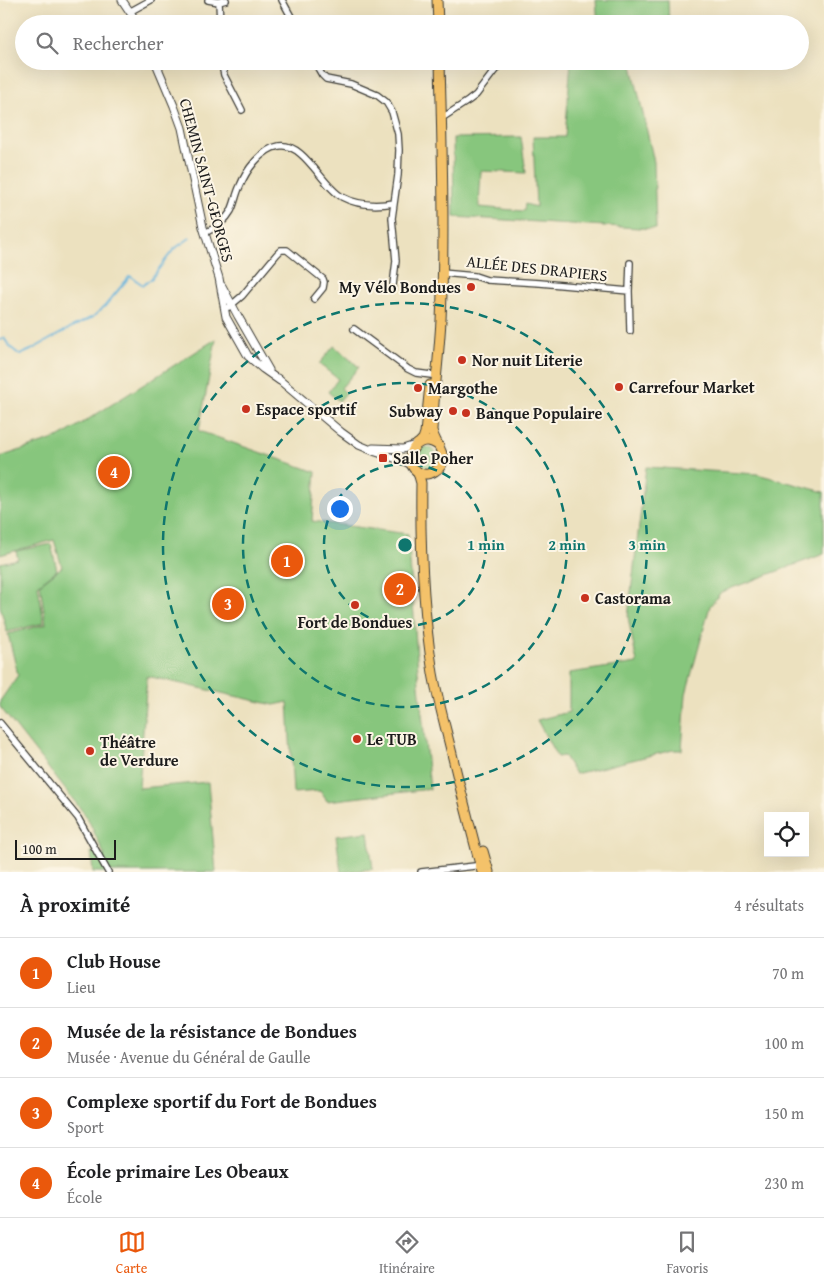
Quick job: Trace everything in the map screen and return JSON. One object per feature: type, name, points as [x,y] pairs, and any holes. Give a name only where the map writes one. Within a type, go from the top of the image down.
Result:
[{"type":"main road","points":[[437,0],[438,15]]},
{"type":"main road","points":[[440,70],[444,196],[441,320],[432,430],[442,453],[443,461],[427,485],[425,530],[434,644],[439,678],[485,869]]},
{"type":"main road","points":[[442,273],[425,433],[423,439],[410,454],[411,462],[421,483],[420,533],[422,571],[433,675],[444,725],[485,869]]},
{"type":"main road","points":[[418,444],[430,441],[439,446]]},
{"type":"main road","points":[[414,468],[423,474],[434,472]]},
{"type":"street","points":[[122,0],[133,15]]},
{"type":"street","points":[[131,12],[151,0]]},
{"type":"street","points":[[208,0],[219,2],[226,0]]},
{"type":"street","points":[[282,0],[290,15]]},
{"type":"street","points":[[219,2],[220,15]]},
{"type":"street","name":"CHEMIN SAINT-GEORGES","points":[[159,70],[182,128],[205,233],[219,278],[224,310],[228,322],[248,356],[280,380]]},
{"type":"street","points":[[223,70],[242,110]]},
{"type":"street","points":[[319,70],[326,79],[346,83],[381,97],[392,112],[398,134],[399,150],[393,225],[396,261],[393,285]]},
{"type":"street","points":[[442,118],[476,95],[495,70]]},
{"type":"street","points":[[205,233],[219,225],[228,215],[234,205],[240,184],[252,166],[268,150],[278,146],[289,148],[305,157],[328,186],[344,198],[367,205],[394,203]]},
{"type":"street","points":[[224,310],[242,296],[281,250],[287,250],[323,279],[323,288],[314,299]]},
{"type":"street","name":"ALLÉE DES DRAPIERS","points":[[630,263],[630,331]]},
{"type":"street","name":"ALLÉE DES DRAPIERS","points":[[442,273],[476,276],[487,280],[629,291]]},
{"type":"street","name":"CHEMIN SAINT-GEORGES","points":[[219,278],[266,366],[280,380],[354,442],[365,448],[406,462],[414,468]]},
{"type":"street","points":[[354,329],[413,372],[431,375]]},
{"type":"street","name":"CHEMIN SAINT-GEORGES","points":[[354,442],[373,448],[386,449],[403,449],[418,444]]},
{"type":"street","points":[[0,723],[78,818],[108,872]]},
{"type":"street","points":[[421,872],[485,869]]},
{"type":"green space","points":[[596,0],[668,0],[669,15],[597,15]]},
{"type":"green space","points":[[570,70],[633,70],[654,162],[656,229],[454,217],[453,138],[521,137],[526,173],[481,171],[479,207],[524,211],[525,204],[536,207],[533,137],[565,137]]},
{"type":"green space","points":[[216,339],[199,431],[316,472],[312,521],[408,534],[419,685],[430,789],[327,801],[320,791],[293,793],[288,702],[274,705],[147,676],[139,788],[208,782],[216,872],[93,872],[91,852],[105,856],[87,817],[0,707],[0,701],[18,675],[8,634],[46,624],[40,584],[62,567],[54,540],[0,555],[0,457],[60,437]]},
{"type":"green space","points":[[334,346],[359,367],[341,388],[346,393],[339,401],[328,392],[338,379],[319,364]]},
{"type":"green space","points":[[426,447],[434,450],[437,458],[434,466],[426,469],[418,466],[415,458],[418,450]]},
{"type":"green space","points":[[646,467],[757,474],[824,492],[824,554],[721,592],[710,606],[686,694],[682,750],[673,750],[575,774],[564,756],[557,757],[537,720],[569,712],[569,673],[637,663],[628,617]]},
{"type":"green space","points":[[51,544],[57,570],[38,585],[44,623],[7,632],[0,606],[0,563],[18,559],[16,551]]},
{"type":"green space","points":[[368,832],[373,869],[341,872],[336,836]]},
{"type":"waterway","points":[[0,340],[4,338],[10,347],[20,355],[93,317],[105,306],[130,276],[143,285],[151,279],[174,249],[190,238]]},
{"type":"place","name":"My Vélo Bondues","points":[[471,287]]},
{"type":"place","name":"Nor nuit Literie","points":[[462,360]]},
{"type":"place","name":"Carrefour Market","points":[[619,387]]},
{"type":"place","name":"Margothe","points":[[418,388]]},
{"type":"place","name":"Espace sportif","points":[[246,409]]},
{"type":"place","name":"Subway","points":[[453,411]]},
{"type":"place","name":"Banque Populaire","points":[[466,413]]},
{"type":"place","name":"Salle Poher","points":[[383,458]]},
{"type":"place","name":"École primaire Les Obeaux","points":[[114,472]]},
{"type":"place","name":"Club House","points":[[287,561]]},
{"type":"place","name":"Musée de la résistance de Bondues","points":[[400,589]]},
{"type":"place","name":"Castorama","points":[[585,598]]},
{"type":"place","name":"Complexe sportif du Fort de Bondues","points":[[228,604]]},
{"type":"place","name":"Fort de Bondues","points":[[355,605]]},
{"type":"place","name":"Le TUB","points":[[357,739]]},
{"type":"place","name":"Théâtre de Verdure","points":[[90,751]]}]
